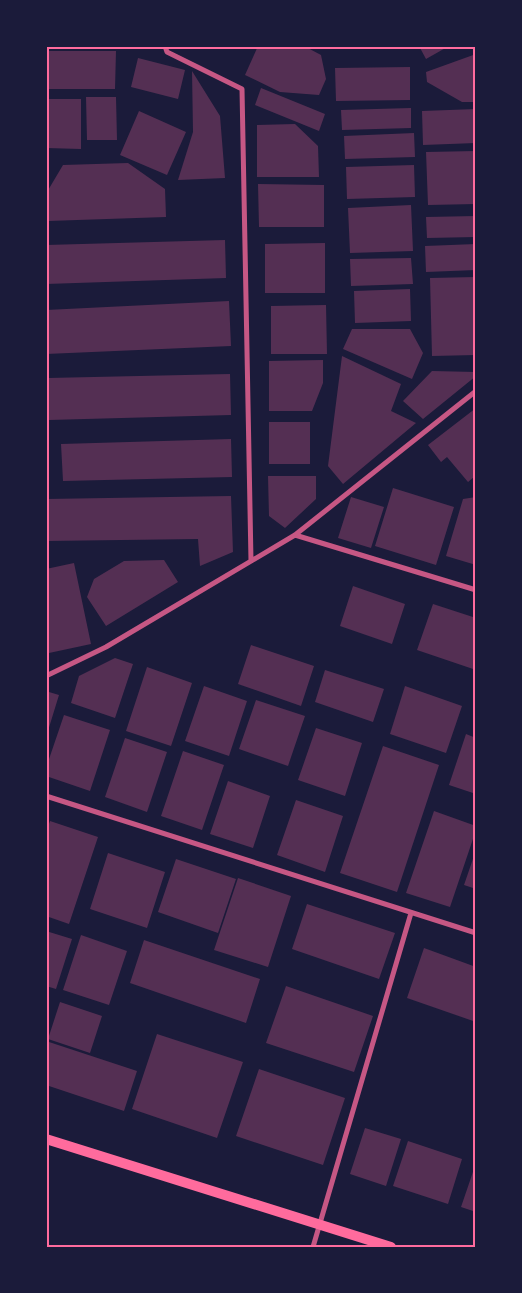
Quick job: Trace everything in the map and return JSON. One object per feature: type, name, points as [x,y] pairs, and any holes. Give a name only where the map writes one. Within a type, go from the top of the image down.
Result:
[{"type":"main road","points":[[46,1139],[391,1247]]},
{"type":"street","points":[[165,46],[167,52],[242,88],[251,561]]},
{"type":"street","points":[[46,676],[106,647],[295,535],[476,391]]},
{"type":"street","points":[[295,535],[476,590]]},
{"type":"street","points":[[46,796],[476,933]]},
{"type":"street","points":[[313,1247],[411,913]]},
{"type":"building","points":[[258,46],[304,46],[321,55],[326,79],[319,95],[280,92],[245,75]]},
{"type":"building","points":[[419,46],[449,46],[426,59]]},
{"type":"building","points":[[46,51],[116,51],[115,89],[46,89]]},
{"type":"building","points":[[476,54],[476,102],[462,102],[427,82],[426,72]]},
{"type":"building","points":[[138,58],[185,70],[178,99],[131,87]]},
{"type":"building","points":[[410,67],[410,100],[336,101],[335,68]]},
{"type":"building","points":[[192,71],[220,116],[225,178],[178,180],[193,132]]},
{"type":"building","points":[[261,88],[325,114],[319,131],[255,105]]},
{"type":"building","points":[[86,97],[116,97],[117,140],[87,140]]},
{"type":"building","points":[[46,99],[81,99],[81,149],[46,148]]},
{"type":"building","points":[[411,108],[411,128],[342,130],[341,110]]},
{"type":"building","points":[[476,109],[476,143],[423,145],[422,111]]},
{"type":"building","points":[[139,111],[186,132],[167,175],[120,155]]},
{"type":"building","points":[[295,124],[318,146],[319,177],[257,177],[257,125]]},
{"type":"building","points":[[414,133],[415,157],[345,159],[344,136]]},
{"type":"building","points":[[476,151],[476,204],[428,205],[426,152]]},
{"type":"building","points":[[128,163],[165,189],[166,217],[48,221],[47,192],[63,165]]},
{"type":"building","points":[[414,165],[415,197],[347,199],[346,167]]},
{"type":"building","points":[[258,184],[324,185],[324,227],[259,227]]},
{"type":"building","points":[[411,205],[413,251],[350,253],[348,208]]},
{"type":"building","points":[[476,216],[476,237],[427,238],[426,217]]},
{"type":"building","points":[[225,240],[226,278],[46,284],[46,245]]},
{"type":"building","points":[[325,243],[325,293],[265,293],[265,244]]},
{"type":"building","points":[[476,244],[476,270],[426,272],[425,246]]},
{"type":"building","points":[[411,258],[413,284],[351,286],[350,259]]},
{"type":"building","points":[[476,277],[476,355],[432,356],[430,278]]},
{"type":"building","points":[[410,289],[411,321],[355,323],[354,291]]},
{"type":"building","points":[[229,301],[231,346],[46,354],[46,310]]},
{"type":"building","points":[[326,305],[327,354],[271,354],[271,306]]},
{"type":"building","points":[[352,329],[410,329],[423,353],[412,379],[343,349]]},
{"type":"building","points":[[342,356],[401,384],[391,411],[416,423],[343,484],[328,466]]},
{"type":"building","points":[[323,360],[323,383],[312,411],[269,411],[269,361]]},
{"type":"building","points":[[432,371],[476,372],[476,376],[423,419],[403,401]]},
{"type":"building","points":[[230,374],[231,415],[49,420],[48,378]]},
{"type":"building","points":[[476,408],[476,478],[474,477],[468,482],[447,457],[441,462],[428,445]]},
{"type":"building","points":[[269,422],[310,422],[310,464],[269,464]]},
{"type":"building","points":[[231,439],[232,477],[63,481],[61,444]]},
{"type":"building","points":[[268,476],[316,476],[316,499],[285,528],[269,516]]},
{"type":"building","points":[[393,488],[454,507],[436,565],[375,546]]},
{"type":"building","points":[[231,496],[233,552],[200,566],[198,539],[46,541],[46,499]]},
{"type":"building","points":[[351,497],[384,507],[371,548],[338,538]]},
{"type":"building","points":[[476,497],[476,565],[446,556],[463,499]]},
{"type":"building","points":[[164,560],[178,582],[106,626],[87,597],[94,579],[124,561]]},
{"type":"building","points":[[74,563],[91,644],[49,653],[46,639],[46,569]]},
{"type":"building","points":[[353,586],[405,604],[392,644],[340,626]]},
{"type":"building","points":[[433,604],[476,618],[476,670],[417,650]]},
{"type":"building","points":[[251,645],[314,666],[301,706],[238,684]]},
{"type":"building","points":[[115,658],[133,664],[115,718],[71,703],[79,676]]},
{"type":"building","points":[[147,667],[192,683],[171,746],[126,731]]},
{"type":"building","points":[[325,670],[384,689],[373,722],[315,702]]},
{"type":"building","points":[[204,686],[247,701],[229,756],[185,741]]},
{"type":"building","points":[[405,686],[462,706],[446,753],[390,734]]},
{"type":"building","points":[[49,692],[59,695],[47,734],[46,694]]},
{"type":"building","points":[[256,700],[305,716],[288,766],[239,749]]},
{"type":"building","points":[[64,715],[110,730],[90,791],[46,776],[46,768]]},
{"type":"building","points":[[316,728],[362,743],[345,796],[298,780]]},
{"type":"building","points":[[466,734],[476,738],[476,794],[449,785]]},
{"type":"building","points":[[125,738],[167,752],[147,812],[105,797]]},
{"type":"building","points":[[383,746],[439,765],[397,892],[340,873]]},
{"type":"building","points":[[183,751],[224,765],[202,830],[161,816]]},
{"type":"building","points":[[228,781],[270,796],[253,848],[210,834]]},
{"type":"building","points":[[296,800],[343,816],[325,872],[277,855]]},
{"type":"building","points":[[434,811],[476,826],[450,907],[406,893]]},
{"type":"building","points":[[50,821],[98,837],[69,924],[46,916],[46,832]]},
{"type":"building","points":[[476,850],[476,889],[464,885]]},
{"type":"building","points":[[108,853],[165,872],[147,928],[90,909]]},
{"type":"building","points":[[176,859],[236,879],[218,933],[158,912]]},
{"type":"building","points":[[238,878],[291,896],[268,967],[214,950]]},
{"type":"building","points":[[307,904],[395,933],[379,979],[292,949]]},
{"type":"building","points":[[46,931],[72,939],[56,989],[46,986]]},
{"type":"building","points":[[81,935],[127,951],[109,1005],[63,990]]},
{"type":"building","points":[[144,940],[260,979],[246,1023],[130,983]]},
{"type":"building","points":[[424,948],[476,967],[476,1022],[407,998]]},
{"type":"building","points":[[286,986],[373,1016],[354,1072],[266,1043]]},
{"type":"building","points":[[60,1002],[102,1016],[90,1053],[48,1039]]},
{"type":"building","points":[[157,1034],[243,1062],[217,1138],[132,1109]]},
{"type":"building","points":[[49,1042],[137,1071],[124,1111],[46,1085],[46,1049]]},
{"type":"building","points":[[259,1069],[345,1098],[323,1165],[236,1136]]},
{"type":"building","points":[[365,1128],[401,1139],[386,1186],[350,1174]]},
{"type":"building","points":[[408,1141],[462,1159],[448,1204],[393,1186]]},
{"type":"building","points":[[476,1163],[476,1212],[461,1207]]}]
